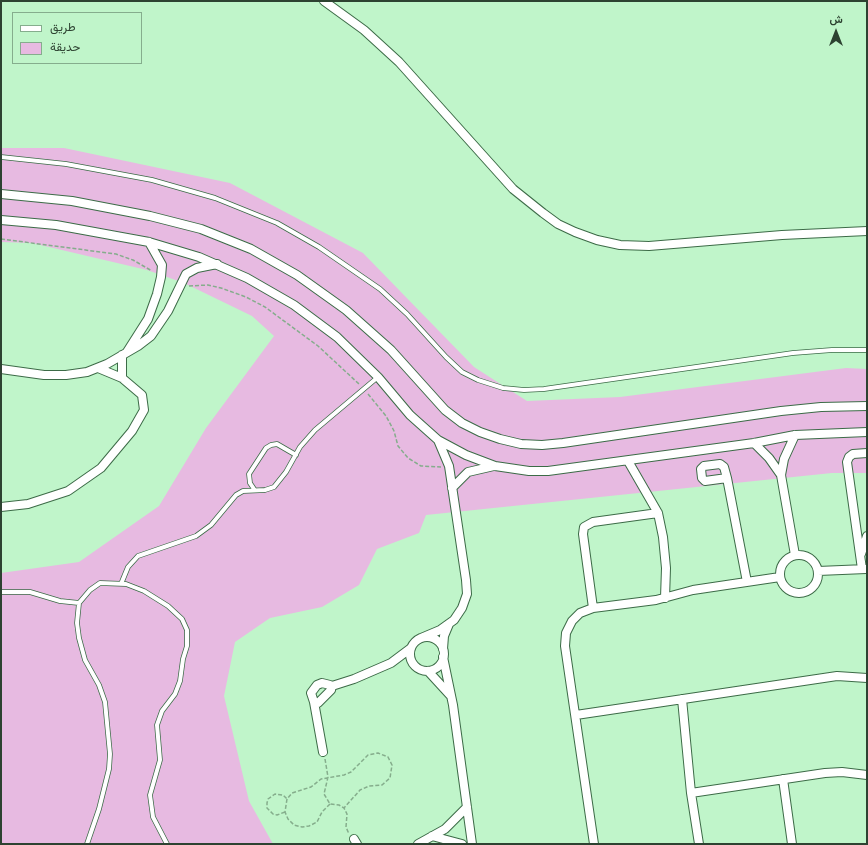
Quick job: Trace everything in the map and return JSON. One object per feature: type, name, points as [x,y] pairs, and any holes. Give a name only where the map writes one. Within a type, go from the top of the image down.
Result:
[{"type":"street","points":[[324,1],[364,30],[399,62],[514,189],[542,213],[558,224],[575,232],[598,240],[620,245],[648,246],[782,235],[867,231]]},
{"type":"street","points":[[1,194],[72,201],[150,216],[202,229],[251,249],[297,275],[346,310],[390,350],[445,410],[468,426],[500,439],[535,444],[563,443],[781,411],[821,407],[867,406]]},
{"type":"street","points":[[1,220],[56,225],[150,242],[217,264],[247,278],[294,305],[336,337],[378,377],[410,415],[438,440],[495,466],[529,471],[548,471],[754,443],[795,435],[867,432]]},
{"type":"street","points":[[122,378],[124,353],[148,319],[157,294],[161,277],[162,265],[150,242]]},
{"type":"street","points":[[1,369],[55,376],[77,374],[98,368],[141,344],[151,336],[168,311],[184,277],[193,269],[217,264]]},
{"type":"street","points":[[1,507],[28,504],[68,492],[91,477],[111,458],[132,431],[144,410],[142,395],[122,378],[98,368]]},
{"type":"street","points":[[795,435],[784,459],[781,475],[795,555]]},
{"type":"street","points":[[392,664],[414,666],[420,670],[428,671],[435,669],[441,664],[444,636],[449,624],[462,608],[467,587],[449,466],[438,440]]},
{"type":"street","points":[[754,443],[769,458],[781,475]]},
{"type":"street","points":[[818,571],[864,569],[860,557],[847,462],[849,457],[853,454],[867,453]]},
{"type":"street","points":[[628,461],[658,513],[664,553],[664,598]]},
{"type":"street","points":[[452,488],[468,472],[495,466]]},
{"type":"street","points":[[727,478],[747,582]]},
{"type":"street","points":[[593,608],[582,534],[584,527],[593,522],[658,513]]},
{"type":"street","points":[[860,557],[867,536]]},
{"type":"street","points":[[795,555],[805,556],[814,562],[818,571],[817,580],[811,589],[802,593],[792,592],[784,586],[780,577],[781,567],[786,559],[795,555]]},
{"type":"street","points":[[594,844],[565,639],[568,626],[585,610],[593,608],[664,598],[693,590],[780,577]]},
{"type":"street","points":[[323,752],[311,693],[317,685],[322,683],[332,686],[354,680],[392,664],[421,638],[449,624]]},
{"type":"street","points":[[421,638],[434,639],[443,653],[451,696],[472,844]]},
{"type":"street","points":[[411,648],[410,654],[414,666]]},
{"type":"street","points":[[428,671],[451,696]]},
{"type":"street","points":[[576,715],[837,676],[867,678]]},
{"type":"street","points":[[314,702],[320,701],[331,690],[332,686]]},
{"type":"street","points":[[682,699],[691,793],[699,844]]},
{"type":"street","points":[[691,793],[842,772],[867,775]]},
{"type":"street","points":[[783,779],[792,844]]},
{"type":"street","points":[[418,844],[451,825],[467,807]]},
{"type":"street","points":[[432,836],[462,844]]},
{"type":"lane","points":[[1,157],[66,164],[152,180],[215,198],[277,223],[319,247],[380,289],[407,314],[446,357],[462,372],[478,380],[503,388],[524,390],[544,389],[786,354],[832,350],[867,350]]},
{"type":"lane","points":[[121,584],[128,567],[138,556],[196,536],[211,525],[239,493],[247,490],[265,490],[274,487],[286,472],[304,442],[324,421],[378,377]]},
{"type":"lane","points":[[254,490],[250,483],[249,474],[266,448],[277,444],[296,455]]},
{"type":"lane","points":[[87,844],[101,803],[109,770],[110,754],[105,702],[99,685],[85,660],[79,638],[77,623],[79,603],[90,590],[100,583],[121,584],[144,590],[168,606],[182,619],[188,636],[178,688],[162,711],[157,725],[160,760],[151,787],[150,802],[153,817],[166,844]]},
{"type":"lane","points":[[1,592],[30,592],[60,601],[79,603]]},
{"type":"path","points":[[1,239],[116,254],[141,264],[161,277]]},
{"type":"path","points":[[180,285],[208,285],[221,288],[246,297],[265,307],[318,346],[364,389],[386,416],[394,431],[398,446],[408,458],[421,466],[449,466]]},
{"type":"path","points":[[323,752],[328,770],[324,794],[330,804]]},
{"type":"path","points":[[330,804],[322,812],[317,822],[310,826],[302,827],[294,824],[288,819],[285,812],[287,799],[292,793],[310,787],[321,779],[344,775],[351,772],[364,757],[373,753],[384,754],[390,761],[392,772],[386,783],[360,790],[344,808]]},
{"type":"path","points":[[285,812],[277,815],[273,814],[267,808],[267,803],[268,799],[275,794],[283,795],[287,799]]},
{"type":"path","points":[[330,804],[339,805],[344,808],[347,814],[346,827],[355,842]]},
{"type":"green space","points":[[1,148],[64,148],[230,183],[363,253],[474,367],[527,401],[620,397],[846,368],[867,369],[867,473],[832,473],[426,515],[419,533],[377,549],[359,585],[322,607],[270,618],[235,642],[224,696],[249,801],[273,844],[1,844],[1,573],[79,562],[159,506],[206,428],[274,336],[252,316],[184,283],[147,270],[32,243],[1,242]]}]
